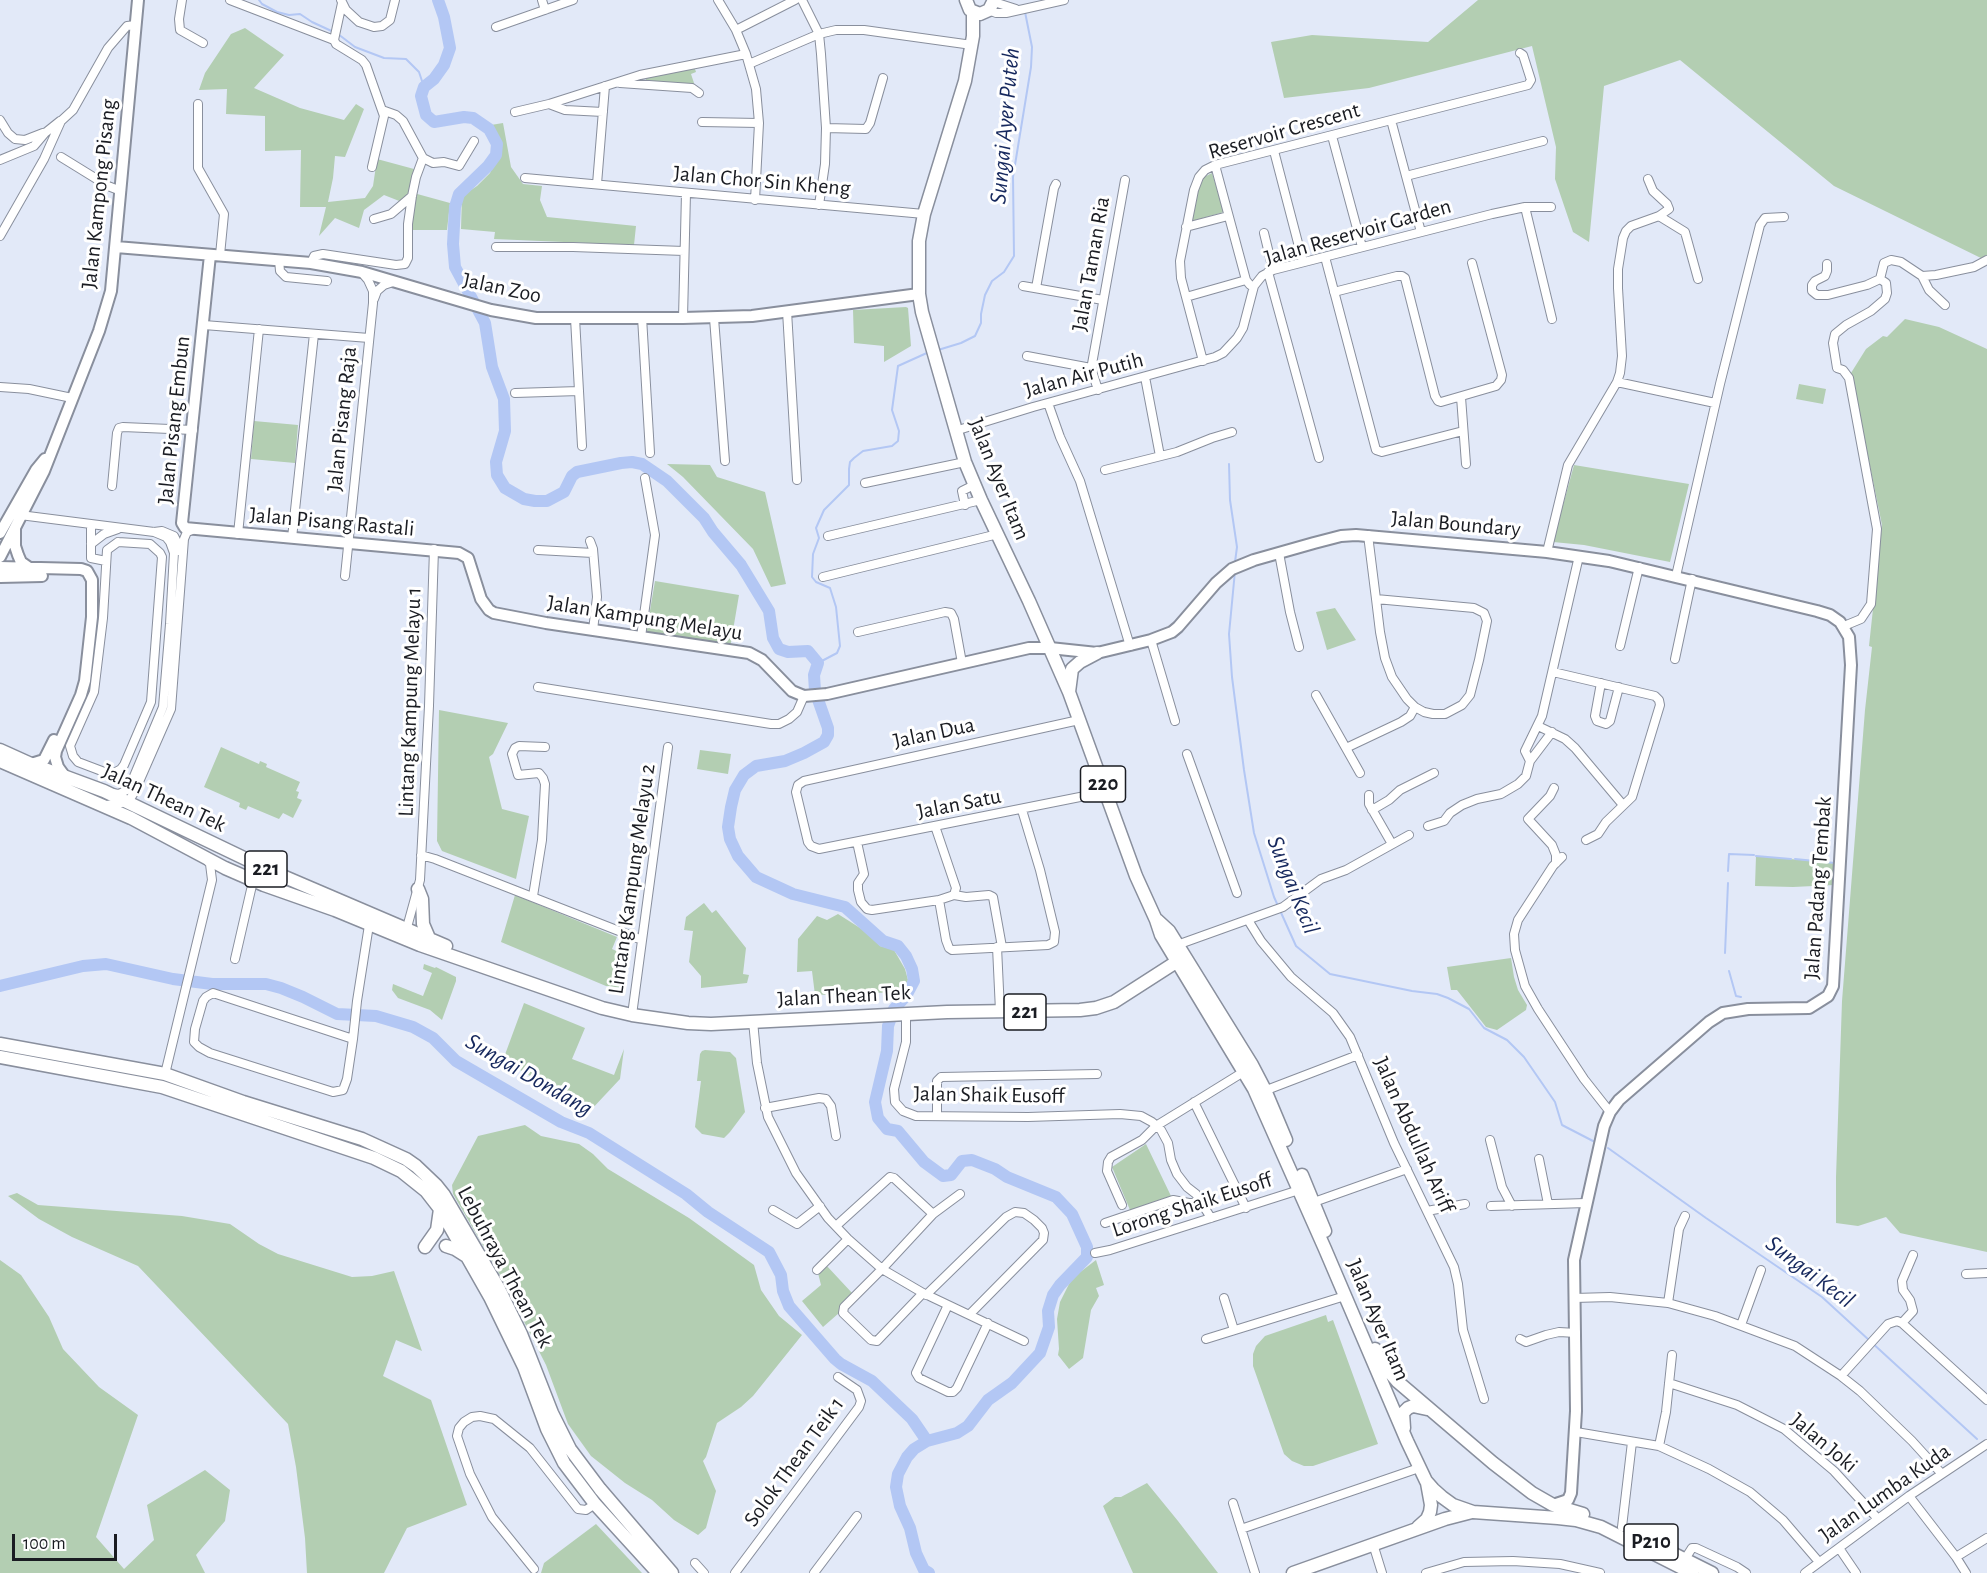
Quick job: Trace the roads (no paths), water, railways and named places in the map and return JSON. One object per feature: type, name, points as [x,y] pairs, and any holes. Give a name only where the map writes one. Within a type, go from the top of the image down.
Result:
[{"type":"main road","points":[[966,0],[968,7],[987,8]]},
{"type":"main road","name":"Jalan Ayer Itam","points":[[987,8],[972,41],[962,95],[924,214],[918,253],[919,294],[933,356],[965,462],[1069,692],[1136,876],[1161,935],[1180,959],[1252,1065],[1299,1190],[1426,1481],[1442,1497],[1473,1512],[1576,1520],[1601,1527],[1692,1573]]},
{"type":"main road","points":[[1069,692],[1072,669],[1097,653]]},
{"type":"main road","name":"Jalan Thean Tek","points":[[0,750],[104,791],[405,933],[507,974],[602,1008],[632,1015],[699,1023],[904,1013],[1062,1011],[1114,1002],[1180,959]]},
{"type":"main road","name":"Jalan Thean Tek","points":[[0,761],[102,805],[253,881],[335,910],[369,925],[429,938],[507,974]]},
{"type":"main road","points":[[418,889],[422,899],[423,924],[429,938]]},
{"type":"main road","name":"Jalan Ayer Itam","points":[[1156,920],[1169,931],[1177,945],[1180,959],[1245,1071],[1261,1092],[1314,1202],[1380,1361],[1389,1373],[1427,1409],[1532,1493],[1553,1505],[1622,1527],[1712,1573]]},
{"type":"main road","name":"Lebuhraya Thean Tek","points":[[0,1044],[165,1074],[243,1102],[372,1143],[416,1166],[444,1195],[490,1274],[521,1334],[561,1434],[578,1462],[672,1573]]},
{"type":"main road","name":"Lebuhraya Thean Tek","points":[[0,1057],[162,1087],[346,1148],[401,1171],[426,1191],[458,1237],[524,1367],[547,1429],[564,1463],[595,1504],[658,1573]]},
{"type":"main road","points":[[444,1195],[447,1209],[459,1230],[458,1237],[466,1240],[480,1265],[490,1274]]},
{"type":"main road","points":[[425,1247],[436,1230],[440,1209]]},
{"type":"main road","points":[[446,1246],[467,1256]]},
{"type":"main road","points":[[1407,1441],[1403,1413],[1407,1408],[1413,1406],[1427,1409]]},
{"type":"main road","points":[[578,1462],[595,1493],[595,1504],[607,1505],[636,1532]]},
{"type":"main road","points":[[1414,1529],[1427,1519],[1430,1512],[1431,1504],[1426,1481]]},
{"type":"main road","points":[[1293,1573],[1414,1529],[1473,1512]]},
{"type":"street","name":"Jalan Kampong Pisang","points":[[0,557],[44,471],[99,331],[111,291],[138,0]]},
{"type":"street","points":[[182,0],[180,30],[203,43]]},
{"type":"street","points":[[230,0],[334,35]]},
{"type":"street","points":[[342,1],[346,10],[359,22],[374,27],[382,26],[390,20],[395,0]]},
{"type":"street","points":[[542,0],[545,10]]},
{"type":"street","points":[[496,27],[573,0]]},
{"type":"street","points":[[718,0],[736,30],[746,54],[758,100],[755,200]]},
{"type":"street","points":[[736,30],[795,0]]},
{"type":"street","points":[[802,0],[819,34],[826,128],[825,164],[819,205]]},
{"type":"street","points":[[342,1],[334,35],[336,44],[362,60],[366,65],[382,110],[383,121],[372,167]]},
{"type":"street","points":[[987,8],[1017,10],[1059,1]]},
{"type":"street","points":[[0,160],[34,146],[45,133],[73,110],[108,48],[127,26],[136,25]]},
{"type":"street","points":[[749,64],[819,34],[836,30],[864,30],[972,41]]},
{"type":"street","name":"Reservoir Crescent","points":[[1203,361],[1181,278],[1180,261],[1196,183],[1205,170],[1215,165],[1528,85],[1531,80],[1523,55],[1520,53]]},
{"type":"street","points":[[515,112],[671,67],[746,54]]},
{"type":"street","points":[[826,128],[866,129],[870,123],[883,78]]},
{"type":"street","points":[[616,82],[692,88],[699,93]]},
{"type":"street","points":[[597,184],[604,86]]},
{"type":"street","points":[[198,104],[198,168],[224,214],[215,255]]},
{"type":"street","points":[[549,104],[565,110],[603,112]]},
{"type":"street","points":[[382,110],[396,115],[403,121],[423,158],[434,163],[444,162],[459,166],[474,141]]},
{"type":"street","points":[[0,120],[15,139],[25,140],[45,133]]},
{"type":"street","points":[[1391,120],[1421,231]]},
{"type":"street","points":[[0,236],[44,159],[61,121]]},
{"type":"street","points":[[702,122],[759,123]]},
{"type":"street","points":[[1332,136],[1362,247]]},
{"type":"street","points":[[1406,176],[1543,141]]},
{"type":"street","points":[[1274,151],[1303,262]]},
{"type":"street","points":[[61,157],[108,186],[121,191]]},
{"type":"street","points":[[311,263],[314,256],[323,254],[396,265],[405,264],[408,258],[408,224],[412,196],[423,158]]},
{"type":"street","points":[[1215,165],[1246,280],[1254,286]]},
{"type":"street","name":"Jalan Chor Sin Kheng","points":[[525,177],[686,194],[924,214]]},
{"type":"street","points":[[1547,552],[1568,465],[1617,382],[1622,356],[1618,269],[1623,238],[1631,226],[1668,211],[1669,206],[1653,191],[1648,179]]},
{"type":"street","name":"Jalan Taman Ria","points":[[1098,390],[1091,368],[1125,180]]},
{"type":"street","points":[[1036,288],[1056,184]]},
{"type":"street","points":[[683,318],[686,194]]},
{"type":"street","points":[[374,219],[391,214],[412,196]]},
{"type":"street","points":[[1525,207],[1552,319]]},
{"type":"street","name":"Jalan Reservoir Garden","points":[[1222,353],[1244,328],[1257,280],[1271,271],[1421,231],[1525,207],[1551,207]]},
{"type":"street","points":[[112,276],[110,263],[113,224],[119,213]]},
{"type":"street","points":[[1186,227],[1228,216]]},
{"type":"street","points":[[1659,216],[1685,232],[1698,279]]},
{"type":"street","points":[[1676,576],[1715,404],[1760,225],[1765,218],[1784,217]]},
{"type":"street","points":[[1264,233],[1271,271],[1318,458]]},
{"type":"street","name":"Jalan Zoo","points":[[116,247],[311,263],[362,272],[491,310],[536,318],[752,316],[919,294]]},
{"type":"street","points":[[496,247],[684,251]]},
{"type":"street","name":"Jalan Pisang Embun","points":[[192,530],[185,528],[182,523],[204,325],[215,255]]},
{"type":"street","points":[[1325,257],[1376,450],[1380,452],[1463,431]]},
{"type":"street","points":[[279,260],[280,271],[286,277],[327,281]]},
{"type":"street","points":[[1880,279],[1884,264],[1890,260],[1901,262],[1922,276],[1929,290],[1945,305]]},
{"type":"street","points":[[1922,276],[1974,267],[1987,260]]},
{"type":"street","points":[[1334,292],[1402,276],[1407,282],[1435,396],[1441,402],[1496,386],[1502,375],[1472,263]]},
{"type":"street","points":[[1827,264],[1826,276],[1812,285],[1812,291],[1817,295],[1828,295],[1867,285],[1880,279]]},
{"type":"street","name":"Jalan Pisang Raja","points":[[345,576],[373,303],[373,291],[362,272]]},
{"type":"street","points":[[1844,626],[1861,619],[1871,604],[1876,529],[1849,378],[1843,370],[1837,368],[1833,343],[1837,331],[1871,311],[1885,299],[1886,283],[1880,279]]},
{"type":"street","points":[[1186,297],[1246,280]]},
{"type":"street","points":[[373,303],[377,291],[394,281]]},
{"type":"street","points":[[1023,286],[1102,300]]},
{"type":"street","points":[[787,311],[797,480]]},
{"type":"street","points":[[642,317],[650,453]]},
{"type":"street","points":[[575,318],[582,447]]},
{"type":"street","points":[[714,318],[725,461]]},
{"type":"street","points":[[204,325],[369,338]]},
{"type":"street","points":[[238,534],[259,329]]},
{"type":"street","points":[[292,538],[314,334]]},
{"type":"street","name":"Jalan Air Putih","points":[[955,431],[1203,361],[1222,353]]},
{"type":"street","points":[[1028,356],[1091,368]]},
{"type":"street","points":[[1145,377],[1160,456]]},
{"type":"street","points":[[1617,382],[1715,404]]},
{"type":"street","points":[[0,387],[29,389],[72,398]]},
{"type":"street","points":[[515,393],[579,391]]},
{"type":"street","points":[[1461,397],[1466,464]]},
{"type":"street","points":[[1048,403],[1060,437],[1080,481],[1130,646]]},
{"type":"street","points":[[112,486],[119,429],[123,427],[192,430]]},
{"type":"street","points":[[1106,470],[1160,456],[1232,432]]},
{"type":"street","name":"Jalan Kampong Pisang","points":[[0,533],[36,470],[49,454]]},
{"type":"street","points":[[865,483],[965,462]]},
{"type":"street","points":[[641,637],[655,535],[645,478]]},
{"type":"street","points":[[965,505],[962,491],[974,485]]},
{"type":"street","points":[[828,536],[981,500]]},
{"type":"street","points":[[31,569],[21,562],[15,546],[17,520],[162,531],[172,539],[174,559],[163,708],[127,790],[119,794],[104,791]]},
{"type":"street","points":[[91,524],[92,559],[106,561]]},
{"type":"street","points":[[91,544],[104,534],[122,528]]},
{"type":"street","name":"Jalan Pisang Embun","points":[[128,802],[171,709],[184,539],[187,532],[192,530]]},
{"type":"street","name":"Jalan Pisang Rastali","points":[[192,530],[434,549],[459,553],[468,558]]},
{"type":"street","points":[[823,577],[998,534]]},
{"type":"street","points":[[1368,535],[1380,632],[1388,668],[1398,688],[1415,707],[1439,715],[1452,712],[1470,695],[1486,617],[1482,611],[1474,608],[1376,599]]},
{"type":"street","name":"Jalan Boundary","points":[[1050,648],[1097,653],[1149,641],[1172,632],[1178,627],[1216,583],[1235,567],[1341,536],[1368,535],[1547,552],[1639,567],[1817,610],[1836,618],[1844,626]]},
{"type":"street","name":"Jalan Pisang Embun","points":[[172,539],[179,548],[181,579]]},
{"type":"street","points":[[590,541],[597,597],[593,630]]},
{"type":"street","points":[[118,542],[150,544],[162,557],[151,702],[124,765],[117,772],[107,773],[75,760],[70,746],[94,692],[91,681],[106,561],[108,549],[118,542]]},
{"type":"street","name":"Lintang Kampung Melayu 1","points":[[405,933],[418,889],[421,855],[434,549]]},
{"type":"street","points":[[538,550],[593,553]]},
{"type":"street","points":[[1279,553],[1299,647]]},
{"type":"street","points":[[1530,761],[1526,756],[1526,751],[1538,726],[1553,672],[1579,556]]},
{"type":"street","name":"Jalan Kampung Melayu","points":[[468,558],[481,599],[489,610],[498,614],[757,656],[792,691],[808,696]]},
{"type":"street","points":[[0,567],[87,571],[92,580],[98,617]]},
{"type":"street","points":[[1620,646],[1639,567]]},
{"type":"street","points":[[0,577],[80,576],[87,582],[78,685],[44,760],[31,764]]},
{"type":"street","points":[[1675,659],[1692,579]]},
{"type":"street","points":[[858,632],[945,612],[951,613],[962,663]]},
{"type":"street","points":[[158,623],[170,624]]},
{"type":"street","name":"Jalan Padang Tembak","points":[[1589,1516],[1579,1509],[1575,1499],[1578,1440],[1576,1432],[1574,1260],[1604,1126],[1619,1100],[1708,1022],[1723,1013],[1748,1009],[1809,1008],[1819,1004],[1830,992],[1834,979],[1851,664],[1850,644],[1844,626]]},
{"type":"street","points":[[1127,631],[1149,641],[1175,721]]},
{"type":"street","points":[[538,687],[779,724],[797,712],[808,696],[827,694],[1029,648],[1050,648]]},
{"type":"street","points":[[1553,672],[1655,696],[1660,705],[1632,797],[1606,822],[1598,834],[1586,840]]},
{"type":"street","points":[[67,778],[58,767],[56,751],[81,695],[91,681]]},
{"type":"street","points":[[1601,683],[1595,716],[1597,721],[1606,724],[1610,721],[1619,687]]},
{"type":"street","points":[[153,687],[165,688]]},
{"type":"street","points":[[1316,695],[1360,773]]},
{"type":"street","points":[[1346,748],[1401,723],[1410,716],[1415,707]]},
{"type":"street","name":"Jalan Dua","points":[[819,849],[808,842],[796,792],[798,785],[804,781],[1079,720]]},
{"type":"street","points":[[1538,726],[1565,739],[1575,748],[1623,805]]},
{"type":"street","points":[[1428,826],[1441,823],[1462,805],[1477,799],[1501,795],[1518,784],[1526,776],[1530,761],[1552,732]]},
{"type":"street","points":[[533,896],[542,840],[545,784],[539,773],[518,775],[512,754],[519,746],[544,747]]},
{"type":"street","name":"Lintang Kampung Melayu 2","points":[[632,1015],[668,747]]},
{"type":"street","points":[[1187,754],[1237,893]]},
{"type":"street","points":[[1372,810],[1401,790],[1434,773]]},
{"type":"street","points":[[1554,788],[1550,796],[1528,819],[1554,847],[1559,860],[1518,920],[1514,934],[1515,952],[1525,986],[1538,1009],[1584,1079],[1610,1112]]},
{"type":"street","name":"Jalan Satu","points":[[819,849],[1105,792]]},
{"type":"street","points":[[1369,795],[1368,801],[1372,810],[1392,844]]},
{"type":"street","points":[[102,805],[128,802]]},
{"type":"street","points":[[939,900],[946,940],[949,948],[956,951],[1051,944],[1055,939],[1040,870],[1022,810]]},
{"type":"street","points":[[935,826],[956,888],[954,895]]},
{"type":"street","points":[[1177,945],[1280,908],[1312,885],[1346,870],[1409,835]]},
{"type":"street","points":[[857,842],[864,874],[858,883],[858,890],[861,902],[867,909],[939,900],[954,895],[993,897],[1000,947],[1000,1011]]},
{"type":"street","points":[[421,855],[533,896],[642,940]]},
{"type":"street","points":[[205,857],[210,864],[212,880]]},
{"type":"street","points":[[165,1074],[212,880],[225,868]]},
{"type":"street","points":[[234,958],[253,881]]},
{"type":"street","name":"Jalan Abdullah Ariff","points":[[1248,920],[1261,941],[1291,977],[1335,1015],[1350,1037],[1394,1143],[1454,1267],[1463,1330],[1484,1399]]},
{"type":"street","points":[[353,1039],[217,994],[209,994],[203,1001],[195,1029],[194,1042],[210,1053],[333,1092],[343,1090],[353,1039],[369,925]]},
{"type":"street","name":"Jalan Shaik Eusoff","points":[[904,1013],[906,1042],[894,1089],[895,1101],[908,1114],[1028,1117],[1120,1114],[1141,1116],[1156,1126]]},
{"type":"street","points":[[753,1021],[765,1108],[796,1173],[836,1226],[882,1269],[925,1294],[1024,1341]]},
{"type":"street","points":[[1261,1092],[1358,1055]]},
{"type":"street","points":[[1122,1205],[1107,1171],[1111,1157],[1142,1140],[1156,1126],[1245,1071]]},
{"type":"street","points":[[937,1116],[937,1081],[941,1077],[1097,1074]]},
{"type":"street","points":[[765,1108],[819,1098],[826,1099],[831,1106],[836,1136]]},
{"type":"street","points":[[1194,1102],[1246,1208]]},
{"type":"street","points":[[1156,1126],[1168,1143],[1171,1160],[1177,1174],[1202,1202],[1211,1218]]},
{"type":"street","points":[[1490,1140],[1502,1187],[1512,1206]]},
{"type":"street","points":[[1539,1159],[1548,1204]]},
{"type":"street","points":[[1314,1202],[1407,1168]]},
{"type":"street","points":[[836,1226],[890,1177],[894,1178],[933,1214]]},
{"type":"street","name":"Lorong Shaik Eusoff","points":[[1095,1253],[1299,1190]]},
{"type":"street","points":[[960,1194],[933,1214],[843,1310],[844,1316],[871,1340],[880,1339],[1012,1213],[1024,1214],[1034,1220],[1043,1231],[1044,1236],[1040,1243],[970,1314]]},
{"type":"street","points":[[1105,1223],[1173,1200],[1189,1203],[1202,1202]]},
{"type":"street","points":[[1491,1206],[1586,1203]]},
{"type":"street","points":[[1427,1211],[1465,1204]]},
{"type":"street","points":[[773,1210],[798,1224],[820,1206]]},
{"type":"street","points":[[1668,1303],[1679,1229],[1684,1216]]},
{"type":"street","points":[[817,1270],[848,1239]]},
{"type":"street","points":[[1902,1323],[1913,1311],[1902,1281],[1913,1255]]},
{"type":"street","points":[[1741,1325],[1761,1270]]},
{"type":"street","points":[[1966,1274],[1987,1273]]},
{"type":"street","points":[[1206,1339],[1345,1296]]},
{"type":"street","points":[[1224,1298],[1234,1330]]},
{"type":"street","points":[[1574,1298],[1610,1298],[1668,1303],[1741,1325],[1795,1346],[1860,1391],[1912,1441],[1941,1473]]},
{"type":"street","points":[[948,1305],[916,1374],[919,1378],[948,1392],[954,1392],[957,1388],[988,1323]]},
{"type":"street","points":[[1841,1376],[1888,1324],[1897,1321],[1987,1400]]},
{"type":"street","points":[[1520,1339],[1526,1342],[1559,1332],[1576,1333]]},
{"type":"street","points":[[1659,1446],[1666,1412],[1672,1355]]},
{"type":"street","name":"Solok Thean Teik 1","points":[[735,1573],[859,1407],[861,1401],[857,1389],[838,1377]]},
{"type":"street","name":"Jalan Joki","points":[[1669,1383],[1737,1405],[1784,1429],[1834,1471],[1878,1519]]},
{"type":"street","points":[[534,1569],[492,1517],[470,1474],[457,1436],[464,1422],[472,1417],[480,1416],[494,1419],[530,1448],[578,1509],[586,1510],[595,1504]]},
{"type":"street","points":[[1576,1432],[1659,1446],[1709,1469],[1750,1492],[1783,1520],[1819,1562]]},
{"type":"street","name":"Jalan Padang Tembak","points":[[1553,1505],[1570,1497],[1576,1432]]},
{"type":"street","points":[[1622,1527],[1632,1442]]},
{"type":"street","name":"Jalan Lumba Kuda","points":[[1805,1573],[1941,1473],[1987,1444]]},
{"type":"street","points":[[1241,1529],[1419,1468]]},
{"type":"street","points":[[1909,1496],[1966,1573]]},
{"type":"street","points":[[1233,1503],[1255,1573]]},
{"type":"street","points":[[814,1573],[857,1516]]},
{"type":"street","points":[[1956,1557],[1987,1538]]},
{"type":"street","points":[[1373,1544],[1382,1573]]},
{"type":"street","points":[[1685,1559],[1692,1548],[1696,1548],[1737,1566],[1746,1573]]},
{"type":"street","points":[[1839,1548],[1856,1573]]},
{"type":"street","points":[[1426,1573],[1464,1562],[1513,1561],[1560,1564],[1600,1573]]},
{"type":"street","points":[[695,1563],[704,1573]]},
{"type":"waterway","points":[[259,0],[277,12],[289,15],[300,14],[338,34],[355,47],[384,58],[406,59],[419,72],[424,87]]},
{"type":"waterway","points":[[438,0],[450,48],[444,65],[434,79],[424,87],[421,96],[426,115],[434,122],[464,117],[473,118],[489,129],[497,144],[496,155],[488,166],[459,194],[455,207],[453,244],[455,267],[485,323],[492,367],[504,399],[505,431],[496,462],[497,475],[505,488],[524,499],[547,501],[564,492],[572,476],[577,472],[621,463],[642,464],[667,481],[704,518],[741,565],[769,611],[773,638],[779,649],[788,652],[808,651],[818,663],[814,675],[815,691],[828,728],[828,735],[824,742],[804,753],[785,761],[756,766],[744,775],[735,790],[731,807],[728,827],[730,839],[738,856],[756,877],[793,894],[845,907],[883,941],[898,946],[906,956],[914,981],[906,996],[894,1009],[888,1026],[887,1051],[875,1102],[878,1118],[887,1129],[898,1131],[924,1162],[943,1176],[951,1175],[962,1161],[972,1160],[1056,1197],[1072,1214],[1087,1247],[1087,1257],[1053,1295],[1048,1311],[1049,1327],[1040,1353],[1012,1383],[988,1400],[968,1426],[957,1433],[927,1441],[914,1449],[898,1474],[896,1487],[900,1506],[910,1528],[916,1553],[924,1570],[929,1573]]},
{"type":"waterway","name":"Sungai Ayer Puteh","points":[[938,350],[975,336],[981,323],[985,295],[992,281],[1004,272],[1014,256],[1013,177],[1031,67],[1032,47],[1025,12]]},
{"type":"waterway","name":"Sungai Ayer Puteh","points":[[818,663],[837,653],[840,646],[836,607],[830,588],[816,582],[812,577],[813,554],[819,538],[816,528],[824,510],[849,485],[850,462],[863,451],[892,446],[898,441],[899,431],[892,410],[898,366],[929,352]]},
{"type":"waterway","name":"Sungai Kecil","points":[[1229,464],[1230,500],[1237,547],[1235,562]]},
{"type":"waterway","name":"Sungai Kecil","points":[[1235,571],[1229,634],[1232,677],[1254,833],[1274,897],[1296,946],[1330,974],[1437,994],[1469,1009],[1484,1028],[1507,1040],[1524,1057],[1555,1102],[1562,1125],[1593,1141]]},
{"type":"waterway","points":[[1728,871],[1729,854],[1754,855]]},
{"type":"waterway","points":[[1756,856],[1791,859]]},
{"type":"waterway","points":[[1795,859],[1835,863]]},
{"type":"waterway","points":[[1725,953],[1728,883]]},
{"type":"waterway","name":"Sungai Dondang","points":[[0,986],[83,966],[106,964],[173,979],[212,984],[266,984],[303,997],[337,1014],[376,1016],[413,1027],[433,1038],[456,1061],[561,1122],[589,1133],[686,1194],[708,1212],[769,1252],[781,1275],[783,1291],[789,1306],[835,1359],[872,1381],[912,1419],[927,1441]]},
{"type":"waterway","points":[[1729,971],[1736,996],[1741,997]]},
{"type":"waterway","name":"Sungai Kecil","points":[[1608,1148],[1822,1297],[1977,1439]]}]
